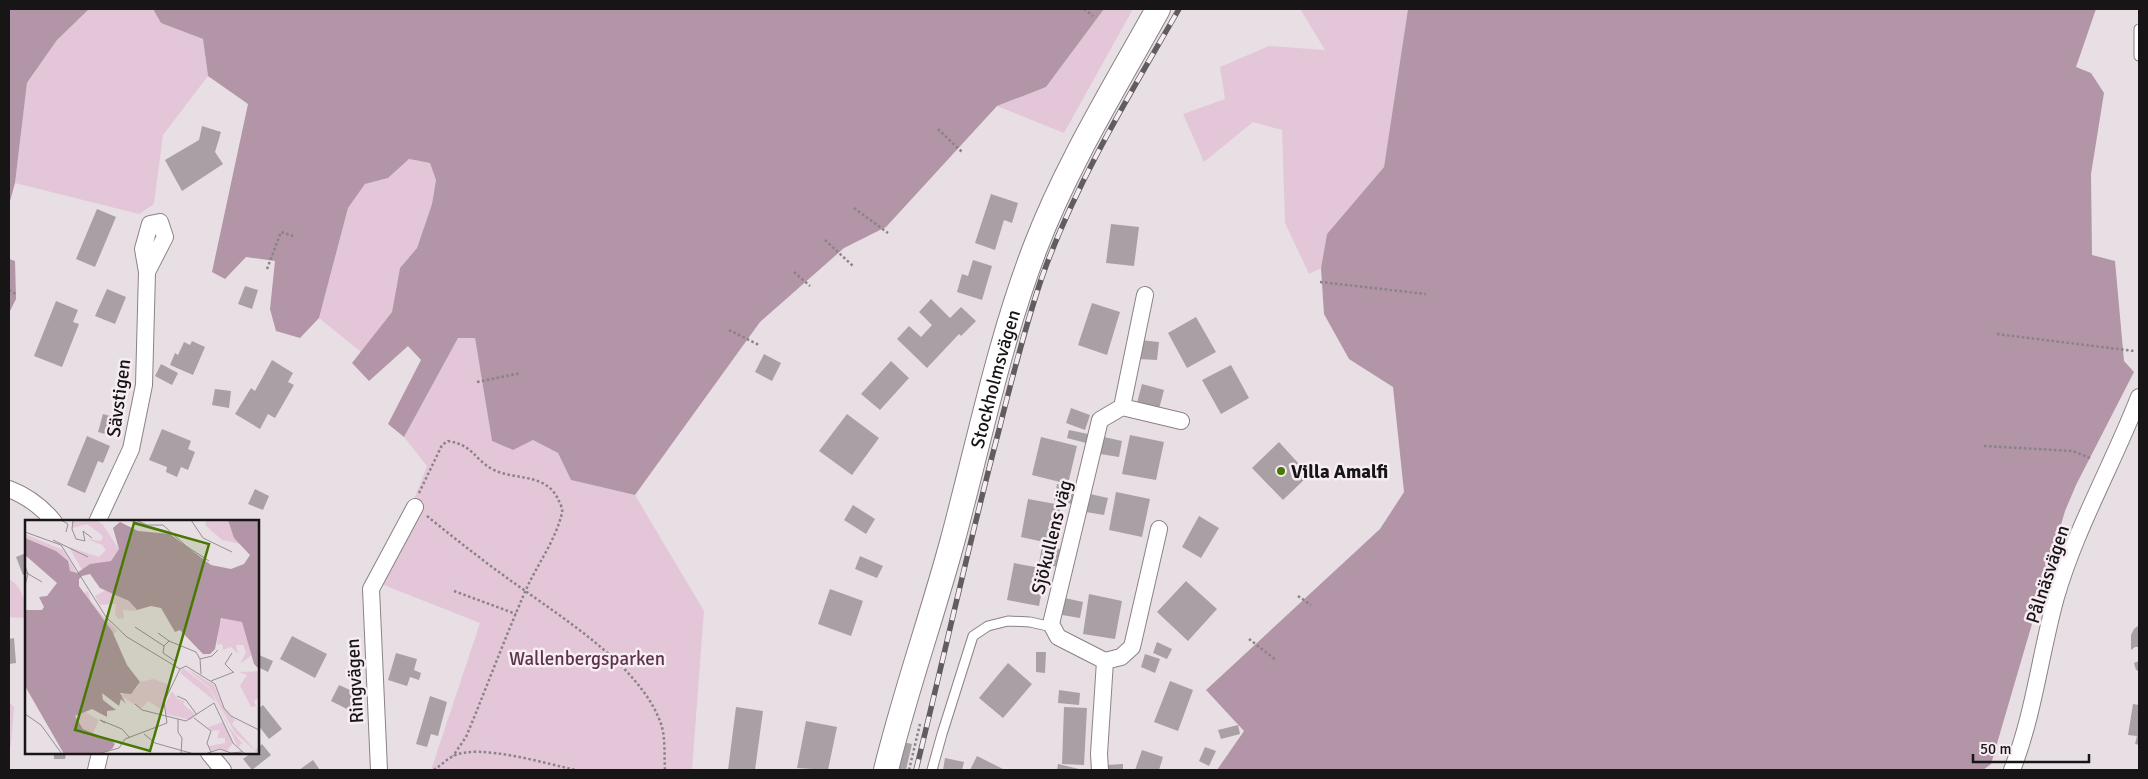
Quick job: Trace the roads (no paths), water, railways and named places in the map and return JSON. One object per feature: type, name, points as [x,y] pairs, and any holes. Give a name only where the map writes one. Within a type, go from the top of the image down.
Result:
[{"type":"main road","name":"Stockholmsvägen","points":[[886,770],[900,712],[934,608],[996,366],[1035,248],[1074,160],[1158,9]]},
{"type":"street","name":"Sävstigen","points":[[98,520],[121,473],[133,440],[144,386],[147,272]]},
{"type":"street","points":[[1144,295],[1122,406],[1181,421]]},
{"type":"street","name":"Pålnäsvägen","points":[[2012,770],[2022,745],[2056,598],[2069,558],[2139,397]]},
{"type":"street","name":"Sjökullens väg","points":[[1052,627],[1051,624],[1100,420],[1122,406]]},
{"type":"street","points":[[9,489],[23,495],[46,511],[53,520]]},
{"type":"street","name":"Ringvägen","points":[[379,770],[376,687],[371,627],[371,589],[414,507]]},
{"type":"street","points":[[1052,627],[1058,637],[1104,661],[1122,657],[1132,647],[1159,529]]},
{"type":"street","points":[[1100,770],[1099,754],[1104,661]]},
{"type":"street","points":[[96,770],[100,754]]},
{"type":"street","points":[[210,754],[223,770]]},
{"type":"lane","points":[[2139,29],[2139,56]]},
{"type":"lane","points":[[932,770],[973,636],[988,626],[1008,621],[1030,622],[1052,627]]},
{"type":"railway","points":[[916,770],[988,472],[1019,353],[1042,277],[1070,208],[1104,140],[1179,9]]},
{"type":"place","name":"Villa Amalfi","points":[[1281,471]]},
{"type":"park label","name":"Wallenbergsparken","points":[[587,658]]}]
